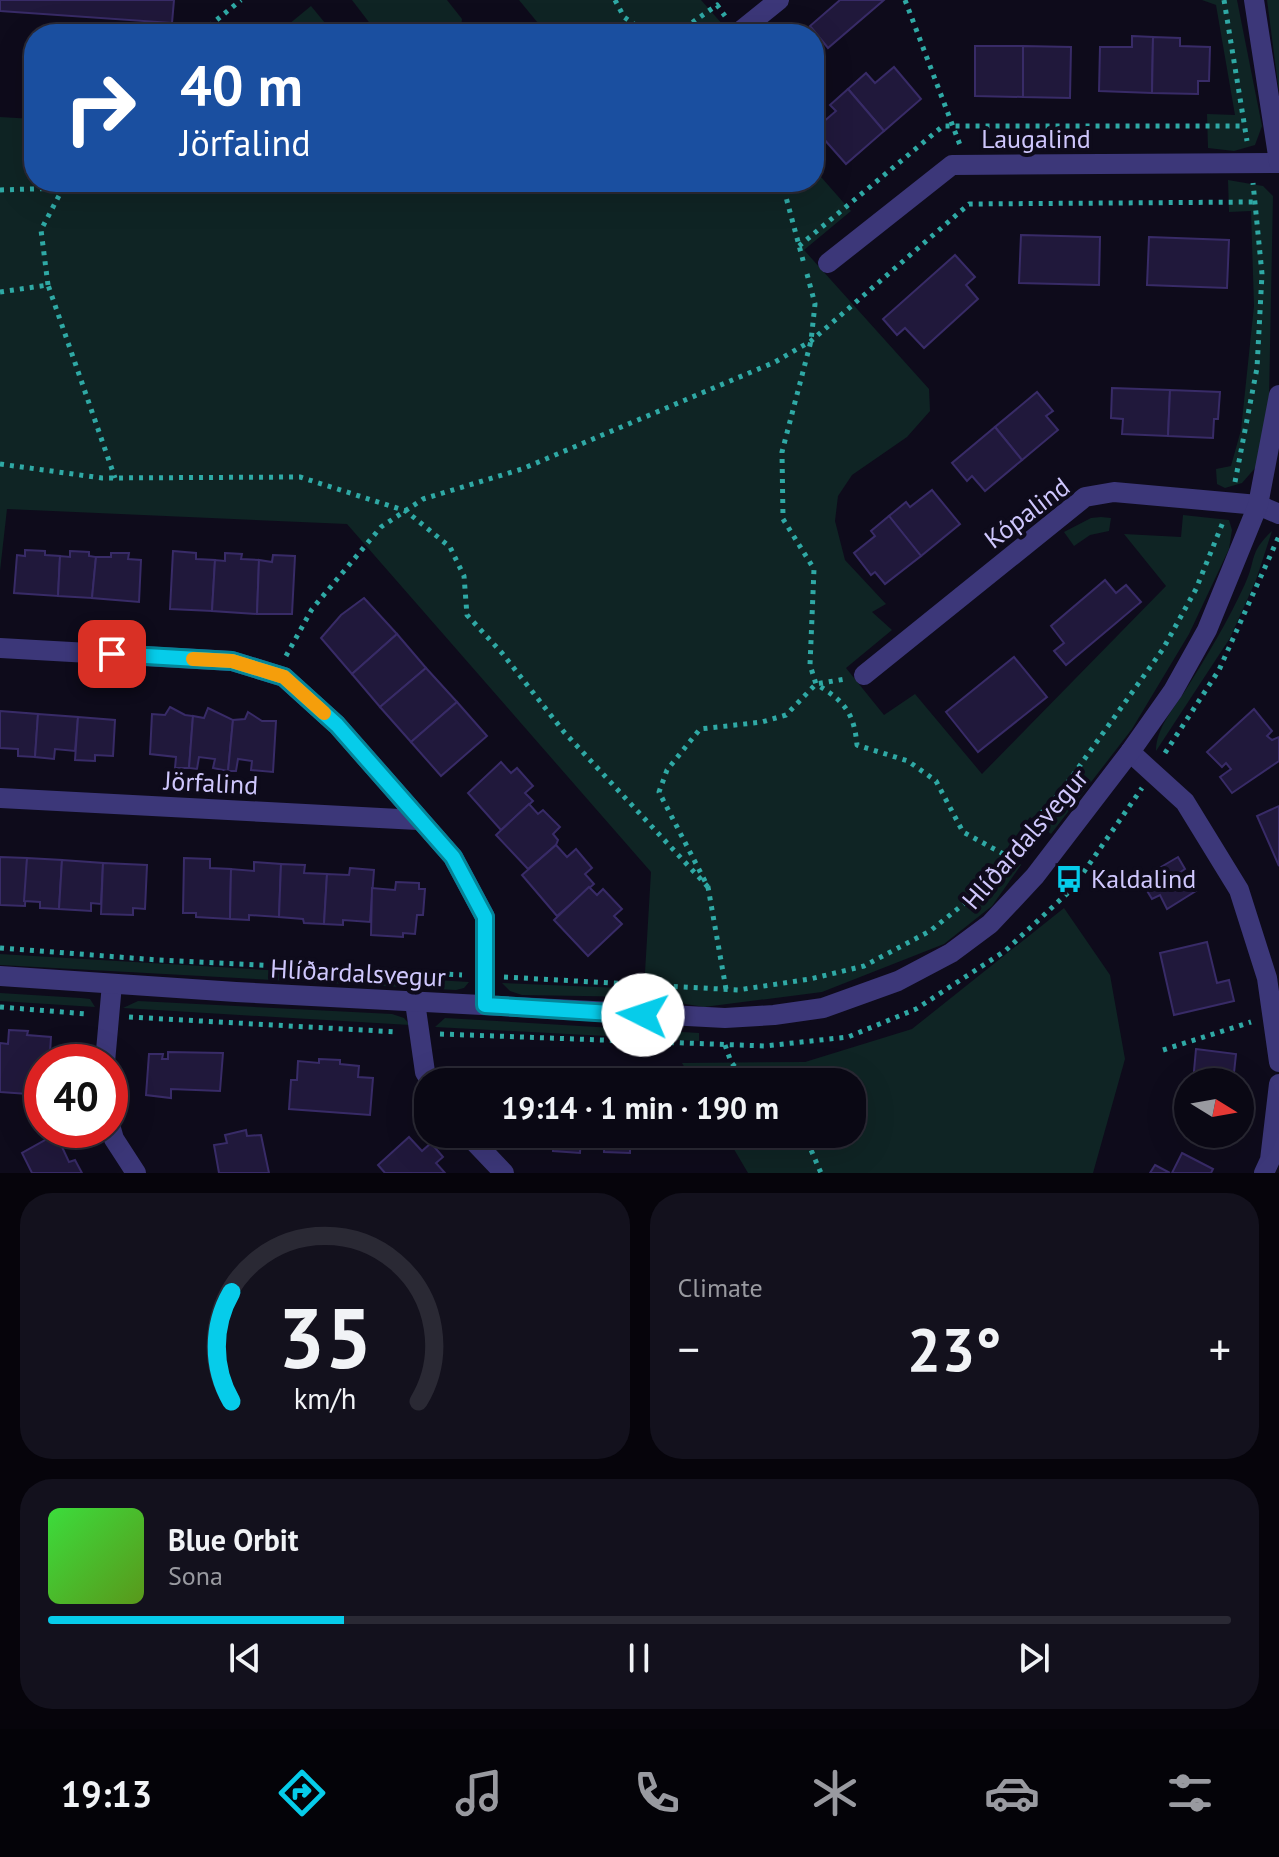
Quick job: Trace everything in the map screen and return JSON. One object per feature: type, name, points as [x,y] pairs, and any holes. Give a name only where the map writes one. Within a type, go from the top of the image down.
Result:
[{"type":"street","points":[[749,24],[779,0]]},
{"type":"street","points":[[1254,0],[1279,163]]},
{"type":"street","name":"Laugalind","points":[[828,263],[952,165],[1279,163]]},
{"type":"street","name":"Hlíðardalsvegur","points":[[0,976],[725,1018],[823,1008],[898,981],[951,953],[990,924],[1061,845],[1173,691],[1207,630],[1258,505],[1279,395]]},
{"type":"street","name":"Kópalind","points":[[864,675],[1085,497],[1114,492],[1258,505]]},
{"type":"street","points":[[1258,505],[1279,514]]},
{"type":"street","points":[[0,648],[232,661],[284,677],[337,725],[453,857],[485,917],[485,1005]]},
{"type":"street","points":[[1130,752],[1185,802],[1239,890],[1267,978],[1279,1062]]},
{"type":"street","name":"Jörfalind","points":[[0,798],[418,820]]},
{"type":"street","points":[[107,1044],[112,984]]},
{"type":"street","points":[[415,1002],[424,1068]]},
{"type":"street","points":[[1264,1173],[1270,1160],[1279,1084]]},
{"type":"street","points":[[120,1148],[136,1173]]},
{"type":"street","points":[[480,1148],[504,1173]]},
{"type":"path","points":[[212,24],[241,0]]},
{"type":"path","points":[[615,0],[624,17],[634,24]]},
{"type":"path","points":[[905,0],[968,165]]},
{"type":"path","points":[[0,948],[158,960],[726,989],[810,979],[864,966],[930,931],[990,883],[1038,817],[1061,792],[1163,649],[1196,589],[1231,504],[1257,368],[1262,274],[1251,164],[1224,0]]},
{"type":"path","points":[[690,24],[717,5],[731,24]]},
{"type":"path","points":[[0,190],[24,189]]},
{"type":"path","points":[[61,192],[41,230],[48,285],[115,478]]},
{"type":"path","points":[[785,192],[815,304],[811,341],[782,452],[782,479],[783,519],[814,569],[810,665],[816,684],[838,698],[855,723],[857,745],[908,761],[936,781],[963,832],[1009,857]]},
{"type":"path","points":[[276,675],[312,609],[381,527],[423,499],[522,469],[775,362],[811,341],[969,204],[1255,202]]},
{"type":"path","points":[[0,292],[48,285]]},
{"type":"path","points":[[0,464],[115,478],[300,477],[406,511],[450,547],[464,576],[467,615],[502,653],[564,732],[708,887]]},
{"type":"path","points":[[0,1007],[420,1033],[725,1045],[765,1046],[848,1037],[916,1009],[1005,951],[1072,889],[1219,670],[1279,536]]},
{"type":"path","points":[[726,989],[708,887],[663,805],[659,792],[667,770],[700,729],[762,722],[786,715],[816,684],[864,675]]},
{"type":"path","points":[[1163,1050],[1272,1015]]},
{"type":"path","points":[[725,1045],[736,1068]]},
{"type":"path","points":[[810,1148],[821,1173]]},
{"type":"green space","points":[[352,0],[447,0],[462,19],[461,24],[370,24]]},
{"type":"green space","points":[[519,0],[701,0],[722,24],[539,24]]},
{"type":"green space","points":[[1202,0],[1237,0],[1262,126],[1255,145],[1234,151],[1208,148],[1207,114],[1235,115],[1216,5]]},
{"type":"green space","points":[[1267,0],[1279,0],[1279,92]]},
{"type":"green space","points":[[311,6],[326,24],[289,24]]},
{"type":"green space","points":[[0,117],[24,118],[24,192],[824,192],[824,180],[851,211],[804,250],[929,389],[930,411],[907,437],[852,475],[838,496],[835,521],[845,560],[886,604],[872,612],[892,630],[846,668],[884,715],[915,694],[982,774],[1166,586],[1124,534],[1181,537],[1183,515],[1229,520],[1232,530],[1229,549],[1189,634],[1132,729],[1051,834],[1030,817],[1008,847],[1021,865],[992,906],[944,944],[822,992],[704,1007],[643,997],[522,995],[510,991],[502,983],[644,989],[651,872],[347,524],[7,509],[0,571]]},
{"type":"green space","points":[[1228,180],[1263,186],[1273,196],[1269,397],[1256,467],[1242,483],[1225,488],[1217,484],[1216,469],[1231,466],[1241,430],[1254,306],[1251,211],[1229,212]]},
{"type":"green space","points":[[1091,518],[1111,518],[1109,531],[1090,535],[1074,546],[1064,532]]},
{"type":"green space","points":[[1272,531],[1256,580],[1230,638],[1156,751],[1166,720],[1217,638],[1245,584],[1256,551]]},
{"type":"green space","points":[[1064,908],[1110,975],[1125,1059],[1093,1173],[748,1173],[733,1148],[866,1148],[866,1068],[685,1068],[682,1063],[805,1062],[912,1029]]},
{"type":"green space","points":[[0,954],[469,982],[464,988],[456,990],[0,965]]},
{"type":"green space","points":[[0,993],[90,999],[95,1007],[0,1001]]},
{"type":"green space","points":[[138,1001],[392,1014],[404,1018],[410,1025],[123,1008]]},
{"type":"green space","points":[[445,1018],[699,1033],[699,1041],[435,1027]]},
{"type":"building","points":[[0,0],[174,0],[172,23],[0,11]]},
{"type":"building","points":[[840,0],[884,0],[828,48],[824,43],[824,24],[812,24]]},
{"type":"building","points":[[1132,36],[1153,37],[1152,93],[1099,91],[1100,47],[1132,47]]},
{"type":"building","points":[[1153,37],[1180,38],[1180,46],[1210,47],[1209,81],[1198,81],[1198,94],[1152,93]]},
{"type":"building","points":[[975,46],[1023,46],[1023,97],[975,96]]},
{"type":"building","points":[[1023,46],[1071,47],[1070,98],[1023,97]]},
{"type":"building","points":[[894,67],[921,99],[884,131],[848,89],[866,73],[875,83]]},
{"type":"building","points":[[848,89],[884,131],[846,164],[824,139],[824,121],[836,111],[830,105]]},
{"type":"building","points":[[1021,235],[1100,237],[1099,285],[1019,283]]},
{"type":"building","points":[[1149,237],[1229,240],[1227,288],[1147,285]]},
{"type":"building","points":[[955,255],[975,277],[966,285],[978,299],[924,348],[905,328],[897,335],[883,319]]},
{"type":"building","points":[[1112,388],[1170,390],[1168,436],[1122,434],[1123,419],[1111,418]]},
{"type":"building","points":[[1170,390],[1220,392],[1213,438],[1168,436]]},
{"type":"building","points":[[1037,392],[1053,411],[1046,416],[1058,430],[1022,460],[995,427]]},
{"type":"building","points":[[995,427],[1022,460],[985,491],[972,476],[967,481],[952,463]]},
{"type":"building","points":[[932,490],[960,524],[921,556],[889,516],[906,502],[910,507]]},
{"type":"building","points":[[889,516],[921,556],[885,584],[875,572],[871,575],[854,553],[875,536],[871,531]]},
{"type":"building","points":[[25,550],[60,556],[58,596],[14,593],[17,555],[25,556]]},
{"type":"building","points":[[70,551],[89,552],[89,556],[96,557],[92,598],[58,596],[60,556],[70,557]]},
{"type":"building","points":[[173,551],[196,553],[196,559],[215,560],[212,611],[170,609]]},
{"type":"building","points":[[111,553],[129,553],[128,559],[141,560],[139,602],[92,598],[96,557],[111,557]]},
{"type":"building","points":[[225,553],[242,554],[241,559],[259,560],[257,614],[212,611],[215,560],[225,561]]},
{"type":"building","points":[[273,555],[295,556],[292,614],[257,614],[259,560],[272,562]]},
{"type":"building","points":[[1105,580],[1116,593],[1126,585],[1141,602],[1066,665],[1054,651],[1064,643],[1051,626]]},
{"type":"building","points":[[364,598],[397,634],[352,674],[321,638],[341,615]]},
{"type":"building","points":[[397,634],[426,668],[380,707],[352,674]]},
{"type":"building","points":[[1014,657],[1047,697],[978,752],[946,712]]},
{"type":"building","points":[[426,668],[457,702],[411,742],[380,707]]},
{"type":"building","points":[[457,702],[487,736],[441,776],[411,742]]},
{"type":"building","points":[[170,707],[193,716],[189,768],[175,768],[176,757],[150,754],[152,714],[165,715]]},
{"type":"building","points":[[208,708],[233,720],[228,771],[213,768],[215,759],[199,757],[197,769],[189,768],[193,716],[204,718]]},
{"type":"building","points":[[1254,709],[1272,731],[1267,736],[1272,740],[1279,737],[1279,761],[1232,793],[1220,777],[1231,769],[1226,763],[1222,767],[1207,752]]},
{"type":"building","points":[[0,711],[38,714],[35,757],[18,756],[18,749],[0,748]]},
{"type":"building","points":[[248,712],[262,721],[276,721],[273,772],[251,770],[252,761],[238,759],[236,771],[228,771],[233,720],[245,719]]},
{"type":"building","points":[[38,714],[78,717],[75,751],[55,749],[54,759],[35,757]]},
{"type":"building","points":[[78,717],[115,720],[113,756],[95,755],[95,761],[75,760]]},
{"type":"building","points":[[501,762],[511,773],[517,768],[533,786],[525,793],[533,801],[501,830],[468,793]]},
{"type":"building","points":[[529,804],[538,814],[543,810],[560,827],[553,834],[558,840],[556,845],[528,869],[496,835]]},
{"type":"building","points":[[1279,806],[1279,866],[1257,816]]},
{"type":"building","points":[[556,845],[567,857],[576,849],[592,868],[585,874],[594,884],[557,916],[522,875]]},
{"type":"building","points":[[0,857],[27,858],[25,906],[0,905]]},
{"type":"building","points":[[1178,857],[1185,869],[1179,873],[1184,882],[1189,879],[1196,891],[1167,909],[1160,895],[1152,899],[1146,889],[1155,884],[1149,874]]},
{"type":"building","points":[[27,858],[62,860],[59,909],[40,908],[40,902],[24,901]]},
{"type":"building","points":[[184,858],[210,859],[210,868],[231,869],[230,919],[183,913]]},
{"type":"building","points":[[62,860],[103,863],[101,904],[91,903],[91,911],[59,909]]},
{"type":"building","points":[[254,862],[281,864],[279,917],[249,915],[249,920],[230,919],[231,869],[254,871]]},
{"type":"building","points":[[103,863],[147,865],[145,909],[133,908],[133,915],[101,914]]},
{"type":"building","points":[[281,864],[305,865],[304,873],[327,874],[324,924],[279,917]]},
{"type":"building","points":[[350,868],[374,870],[370,922],[343,920],[343,925],[324,924],[327,874],[349,875]]},
{"type":"building","points":[[396,882],[419,883],[419,889],[425,889],[423,915],[417,915],[415,934],[403,933],[403,937],[371,935],[372,888],[395,890]]},
{"type":"building","points":[[589,887],[597,895],[603,889],[622,909],[614,916],[622,924],[588,956],[554,920]]},
{"type":"building","points":[[1207,942],[1217,983],[1229,980],[1234,1001],[1174,1015],[1160,953]]},
{"type":"building","points":[[9,1030],[51,1037],[51,1044],[24,1044],[24,1094],[0,1092],[0,1043],[8,1044]]},
{"type":"building","points":[[1196,1049],[1236,1054],[1234,1068],[1194,1068]]},
{"type":"building","points":[[168,1052],[223,1053],[220,1091],[171,1089],[171,1098],[146,1095],[149,1054],[163,1054],[162,1059],[168,1059]]},
{"type":"building","points":[[319,1059],[340,1060],[340,1064],[359,1066],[358,1077],[373,1078],[370,1115],[289,1109],[291,1080],[297,1080],[298,1061],[319,1063]]},
{"type":"building","points":[[246,1130],[247,1136],[261,1135],[269,1173],[219,1173],[214,1145],[227,1143],[225,1135]]},
{"type":"building","points":[[409,1137],[414,1148],[422,1151],[435,1148],[443,1157],[436,1163],[445,1173],[385,1173],[378,1165]]},
{"type":"building","points":[[31,1148],[62,1148],[69,1162],[75,1160],[82,1173],[32,1173],[22,1153]]},
{"type":"building","points":[[553,1148],[580,1148],[580,1153],[553,1151]]},
{"type":"building","points":[[604,1148],[630,1148],[630,1153],[604,1152]]},
{"type":"building","points":[[1182,1153],[1213,1169],[1211,1173],[1172,1173]]},
{"type":"building","points":[[1155,1165],[1170,1173],[1150,1173]]},
{"type":"slow traffic","points":[[193,659],[232,661],[284,677],[324,713]]},
{"type":"place","name":"Kaldalind","points":[[1069,879]]},
{"type":"route","points":[[112,654],[232,661],[284,677],[337,725],[453,857],[485,917],[485,1005],[643,1015]]}]
